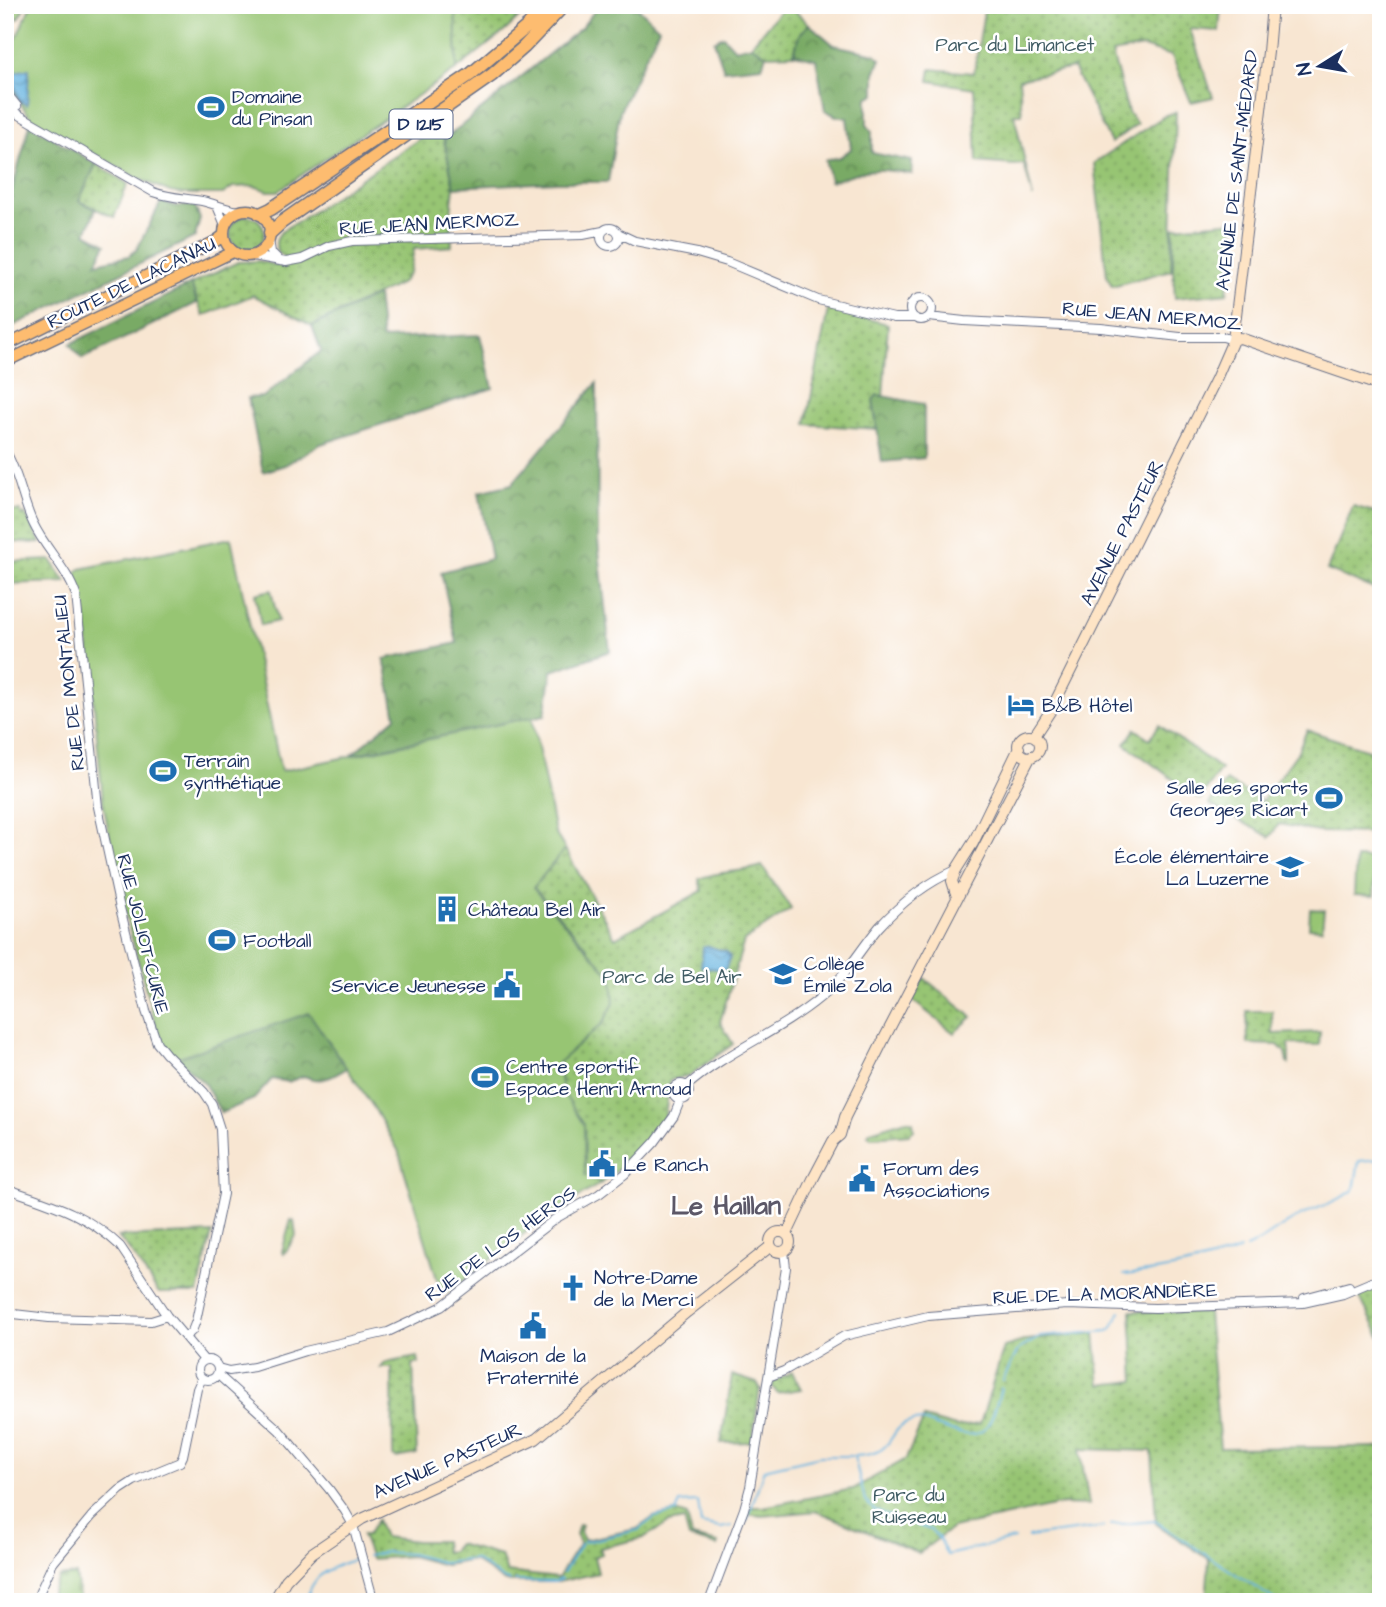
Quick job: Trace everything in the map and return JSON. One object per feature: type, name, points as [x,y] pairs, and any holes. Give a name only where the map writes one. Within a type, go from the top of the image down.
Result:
[{"type":"highway","name":"D 1215","points":[[260,214],[471,74],[529,25],[548,5]]},
{"type":"highway","name":"D 1215","points":[[270,236],[282,222],[492,75],[524,47],[564,5]]},
{"type":"main road","name":"AVENUE DE SAINT-MÉDARD","points":[[1233,340],[1272,5]]},
{"type":"main road","points":[[241,211],[260,214],[267,222],[270,236],[263,250],[253,256]]},
{"type":"main road","name":"ROUTE DE LACANAU","points":[[5,346],[216,242],[231,216],[241,211]]},
{"type":"main road","name":"ROUTE DE LACANAU","points":[[224,230],[225,242],[233,253],[253,256]]},
{"type":"main road","name":"ROUTE DE LACANAU","points":[[5,362],[233,253]]},
{"type":"main road","name":"RUE JEAN MERMOZ","points":[[1233,340],[1240,338],[1381,386]]},
{"type":"main road","name":"AVENUE PASTEUR","points":[[1034,736],[1051,710],[1098,617],[1216,380],[1233,340]]},
{"type":"main road","name":"AVENUE PASTEUR","points":[[957,897],[953,885],[956,870],[1019,748],[1019,742],[1024,737],[1034,736]]},
{"type":"main road","name":"AVENUE PASTEUR","points":[[787,1234],[833,1141],[840,1135],[845,1117],[957,897],[1031,756],[1040,748],[1034,736]]},
{"type":"main road","points":[[1019,748],[1023,754],[1031,756]]},
{"type":"main road","points":[[774,1234],[787,1234],[790,1243],[784,1251],[775,1251],[770,1240],[774,1234]]},
{"type":"main road","name":"AVENUE PASTEUR","points":[[272,1602],[285,1581],[312,1553],[352,1525],[376,1511],[489,1463],[537,1439],[684,1314],[771,1246]]},
{"type":"street","points":[[5,83],[5,90],[20,115]]},
{"type":"street","points":[[5,100],[16,114],[153,192],[175,199],[204,201],[241,211]]},
{"type":"street","points":[[217,206],[224,230]]},
{"type":"street","points":[[635,241],[607,246],[602,243],[600,236],[603,231],[611,228],[635,241],[727,262],[818,300],[886,317],[922,320],[929,317],[931,304]]},
{"type":"street","name":"RUE JEAN MERMOZ","points":[[253,256],[280,261],[302,259],[328,246],[352,241],[583,235],[603,231]]},
{"type":"street","points":[[616,244],[618,233]]},
{"type":"street","name":"RUE JEAN MERMOZ","points":[[583,235],[602,243]]},
{"type":"street","points":[[270,236],[271,252],[280,261]]},
{"type":"street","points":[[886,317],[902,311],[919,298],[926,299],[942,314],[956,320]]},
{"type":"street","points":[[911,305],[915,318]]},
{"type":"street","name":"RUE JEAN MERMOZ","points":[[929,317],[1180,337],[1223,337],[1233,340]]},
{"type":"street","name":"RUE DE MONTALIEU","points":[[5,450],[33,525],[68,575],[76,595],[97,807],[105,844]]},
{"type":"street","name":"RUE JOLIOT-CURIE","points":[[105,844],[146,1011],[157,1042],[204,1092],[212,1104],[220,1129],[223,1194],[195,1321],[192,1331],[185,1337]]},
{"type":"street","points":[[962,860],[971,863],[971,873]]},
{"type":"street","points":[[687,1086],[704,1072],[801,1013],[819,999],[843,976],[891,915],[924,886],[956,870]]},
{"type":"street","points":[[938,878],[943,878],[953,885]]},
{"type":"street","points":[[679,1084],[687,1086],[688,1097],[680,1101],[674,1097],[673,1090],[679,1084]]},
{"type":"street","name":"RUE DE LOS HEROS","points":[[218,1371],[254,1367],[305,1351],[388,1332],[441,1307],[555,1219],[598,1194],[625,1174],[655,1142],[674,1116],[680,1101]]},
{"type":"street","points":[[5,1188],[85,1218],[120,1246],[167,1316],[204,1360],[213,1361],[218,1371],[285,1436],[330,1489],[352,1525],[374,1602]]},
{"type":"street","points":[[709,1602],[744,1509],[758,1445],[787,1262],[784,1251]]},
{"type":"street","name":"RUE DE LA MORANDIÈRE","points":[[1288,1302],[1343,1288],[1381,1272]]},
{"type":"street","name":"RUE DE LA MORANDIÈRE","points":[[768,1377],[784,1371],[844,1336],[928,1316],[1067,1305],[1156,1308],[1304,1303],[1335,1297],[1381,1278]]},
{"type":"street","points":[[5,1313],[49,1318],[151,1321],[167,1316]]},
{"type":"street","points":[[204,1360],[197,1370],[202,1378],[211,1380],[218,1371]]},
{"type":"street","points":[[231,1384],[234,1371]]},
{"type":"street","points":[[35,1602],[53,1563],[92,1516],[120,1490],[134,1481],[175,1465],[183,1456],[197,1389],[202,1378]]},
{"type":"green space","points":[[5,5],[25,5],[19,19],[5,16]]},
{"type":"green space","name":"Domaine du Pinsan","points":[[31,5],[455,5],[457,69],[278,191],[254,186],[233,187],[223,194],[183,194],[170,192],[137,178],[32,119],[15,96],[12,82],[14,70],[5,63]]},
{"type":"green space","points":[[455,5],[532,5],[505,31],[457,69]]},
{"type":"green space","points":[[599,5],[635,5],[659,28],[620,111],[608,182],[454,187],[444,140],[582,27]]},
{"type":"green space","points":[[785,5],[809,24],[799,35],[794,54],[766,55],[751,45]]},
{"type":"green space","name":"Parc du Limancet","points":[[985,5],[1026,11],[1078,8],[1078,5],[1221,5],[1219,31],[1190,29],[1213,97],[1191,102],[1172,56],[1143,47],[1112,53],[1128,112],[1137,124],[1111,143],[1073,68],[1019,79],[1022,114],[1014,114],[1033,198],[1024,164],[977,162],[974,88],[929,81],[931,69],[974,73]]},
{"type":"green space","points":[[809,24],[834,45],[875,54],[881,59],[875,73],[875,94],[867,98],[867,125],[872,131],[872,153],[912,161],[912,174],[871,170],[830,181],[825,160],[840,157],[851,149],[847,118],[825,110],[816,59],[794,54],[799,35]]},
{"type":"green space","points":[[723,36],[735,49],[751,45],[766,55],[762,66],[724,70],[714,41]]},
{"type":"green space","points":[[1176,112],[1171,270],[1112,286],[1107,276],[1094,163],[1166,115]]},
{"type":"green space","points":[[30,124],[96,164],[79,201],[96,209],[86,233],[106,244],[96,263],[129,256],[137,249],[161,202],[175,206],[195,206],[200,219],[195,237],[5,330],[6,212]]},
{"type":"green space","points":[[435,128],[444,140],[454,187],[451,213],[452,246],[414,249],[410,271],[402,283],[312,326],[253,295],[203,316],[191,284],[238,262],[259,261],[282,267],[283,256],[277,252],[276,246],[281,232]]},
{"type":"green space","points":[[96,164],[128,184],[114,217],[78,201]]},
{"type":"green space","points":[[247,216],[259,221],[264,233],[259,245],[247,250],[235,245],[230,233],[235,221]]},
{"type":"green space","points":[[1235,221],[1227,293],[1175,298],[1174,227]]},
{"type":"green space","points":[[191,284],[197,303],[82,359],[70,344]]},
{"type":"green space","points":[[377,295],[382,339],[480,335],[493,388],[321,444],[285,465],[263,472],[248,398],[263,397],[321,351],[312,326]]},
{"type":"green space","points":[[828,309],[888,324],[883,397],[877,396],[873,400],[877,429],[806,424]]},
{"type":"green space","points":[[597,383],[598,541],[610,651],[552,671],[545,715],[351,755],[396,717],[384,659],[457,643],[441,572],[491,559],[479,492],[512,484]]},
{"type":"green space","points":[[877,395],[924,404],[924,458],[882,462],[873,400]]},
{"type":"green space","points":[[1353,506],[1381,514],[1381,592],[1327,570]]},
{"type":"green space","points":[[9,511],[20,511],[22,516],[25,514],[41,543],[5,542],[5,522],[8,521]]},
{"type":"green space","points":[[231,538],[281,771],[532,717],[555,833],[565,849],[533,888],[612,977],[614,1003],[603,1023],[558,1063],[562,1091],[584,1125],[585,1175],[601,1183],[542,1220],[447,1293],[441,1292],[398,1150],[374,1108],[309,1013],[176,1058],[157,1030],[121,898],[103,802],[86,619],[76,574],[80,569]]},
{"type":"green space","points":[[51,560],[66,582],[5,584],[5,562]]},
{"type":"green space","points":[[271,590],[278,621],[261,625],[255,594]]},
{"type":"green space","points":[[1159,725],[1221,769],[1200,799],[1125,744],[1135,729],[1150,739]]},
{"type":"green space","points":[[1307,730],[1381,754],[1381,833],[1318,832],[1279,824],[1270,837],[1209,804],[1226,781],[1262,801],[1297,753]]},
{"type":"green space","name":"Parc de Bel Air","points":[[565,849],[615,938],[702,891],[699,879],[762,866],[791,909],[744,941],[720,1022],[733,1044],[690,1075],[670,1080],[665,1116],[629,1161],[601,1183],[585,1175],[584,1125],[562,1091],[558,1063],[573,1048],[588,948],[533,887]]},
{"type":"green space","points":[[1356,858],[1376,859],[1374,896],[1354,895]]},
{"type":"green space","points":[[1310,909],[1324,910],[1322,929],[1309,928]]},
{"type":"green space","points":[[924,978],[972,1017],[954,1033],[912,1000]]},
{"type":"green space","points":[[1247,1011],[1272,1011],[1273,1034],[1320,1032],[1319,1045],[1289,1044],[1289,1064],[1285,1052],[1278,1045],[1248,1044]]},
{"type":"green space","points":[[309,1012],[347,1068],[327,1078],[304,1076],[288,1082],[272,1079],[254,1099],[221,1113],[204,1083],[176,1058]]},
{"type":"green space","points":[[906,1120],[913,1122],[914,1130],[909,1134],[868,1135],[870,1131]]},
{"type":"green space","points":[[291,1220],[294,1221],[296,1236],[284,1254],[282,1251]]},
{"type":"green space","points":[[212,1233],[198,1293],[159,1293],[118,1237]]},
{"type":"green space","points":[[1381,1284],[1381,1338],[1358,1294]]},
{"type":"green space","name":"Parc du Ruisseau","points":[[1131,1311],[1208,1313],[1220,1448],[1381,1447],[1381,1602],[1206,1602],[1209,1559],[1156,1524],[1152,1451],[1080,1449],[1089,1505],[1063,1504],[952,1528],[919,1553],[817,1511],[762,1516],[748,1514],[751,1507],[853,1489],[906,1459],[924,1418],[956,1427],[980,1424],[1004,1347],[1027,1340],[1095,1333],[1100,1385],[1135,1381]]},
{"type":"green space","points":[[418,1357],[419,1363],[413,1364],[417,1454],[396,1458],[393,1456],[392,1368],[381,1368],[385,1363]]},
{"type":"green space","points":[[792,1372],[801,1389],[777,1393],[772,1386],[774,1382]]},
{"type":"green space","points":[[732,1375],[757,1383],[760,1388],[752,1442],[721,1443]]},
{"type":"green space","points":[[675,1512],[687,1516],[692,1537],[718,1543],[717,1546],[689,1538],[684,1520],[669,1523],[643,1538],[600,1548],[602,1554],[594,1557],[598,1573],[558,1582],[505,1582],[473,1560],[445,1565],[411,1556],[371,1559],[362,1535],[367,1535],[377,1520],[384,1537],[444,1541],[445,1552],[452,1551],[458,1544],[501,1556],[507,1572],[558,1578],[580,1543],[576,1535],[579,1524],[582,1525],[580,1532],[584,1540],[637,1529],[654,1517]]},
{"type":"green space","points":[[76,1575],[80,1602],[47,1602],[59,1577]]},
{"type":"water","points":[[29,69],[27,105],[19,100],[11,73]]},
{"type":"water","points":[[703,947],[727,952],[730,958],[725,970],[701,967]]},
{"type":"waterway","points":[[1246,1248],[1297,1217],[1354,1190],[1359,1161],[1381,1159]]},
{"type":"waterway","points":[[1124,1275],[1183,1266],[1240,1250]]},
{"type":"waterway","points":[[1003,1380],[1018,1350],[1040,1337],[1108,1331],[1113,1327],[1120,1311]]},
{"type":"waterway","points":[[854,1456],[868,1455],[885,1447],[902,1425],[913,1421],[923,1421],[965,1434],[982,1431],[993,1416],[1001,1388]]},
{"type":"waterway","points":[[747,1521],[764,1469],[820,1456],[854,1456],[865,1500],[875,1511],[931,1530],[938,1537],[947,1555],[1015,1539]]},
{"type":"waterway","points":[[584,1542],[638,1530],[655,1517],[676,1512],[680,1503],[698,1502],[701,1524],[721,1528],[732,1526]]},
{"type":"waterway","points":[[1111,1525],[1155,1521],[1278,1602]]},
{"type":"waterway","points":[[1028,1537],[1104,1527]]},
{"type":"waterway","points":[[563,1573],[581,1544]]},
{"type":"waterway","points":[[368,1556],[385,1552],[411,1554],[445,1563],[474,1559],[510,1581]]},
{"type":"waterway","points":[[306,1602],[318,1578],[338,1565],[356,1559]]},
{"type":"waterway","points":[[515,1581],[555,1582],[561,1579]]},
{"type":"place","name":"Domaine du Pinsan","points":[[211,107]]},
{"type":"place","name":"B&B Hôtel","points":[[1021,705]]},
{"type":"place","name":"Terrain synthétique","points":[[163,771]]},
{"type":"place","name":"Salle des sports Georges Ricart","points":[[1329,798]]},
{"type":"place","name":"École élémentaire La Luzerne","points":[[1290,867]]},
{"type":"place","name":"Château Bel Air","points":[[447,909]]},
{"type":"place","name":"Football","points":[[222,940]]},
{"type":"place","name":"Collège Émile Zola","points":[[783,974]]},
{"type":"place","name":"Service Jeunesse","points":[[507,985]]},
{"type":"place","name":"Centre sportif Espace Henri Arnoud","points":[[485,1077]]},
{"type":"place","name":"Le Ranch","points":[[602,1164]]},
{"type":"place","name":"Forum des Associations","points":[[862,1179]]},
{"type":"place","name":"Notre-Dame de la Merci","points":[[573,1288]]},
{"type":"place","name":"Maison de la Fraternité","points":[[533,1326]]},
{"type":"district","name":"Le Haillan","points":[[726,1205]]}]
